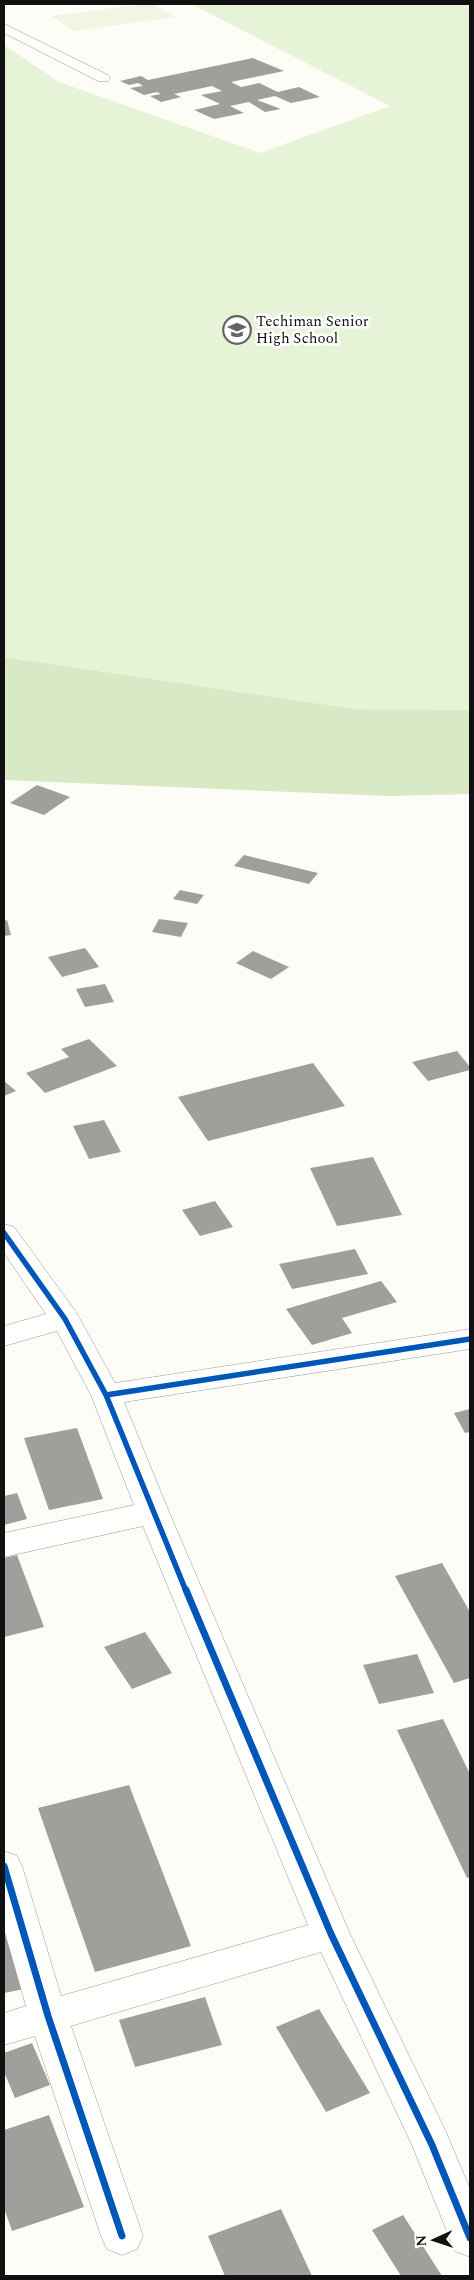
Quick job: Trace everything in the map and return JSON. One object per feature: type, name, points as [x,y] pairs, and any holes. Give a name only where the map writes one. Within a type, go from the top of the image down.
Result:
[{"type":"street","points":[[4,28],[104,78]]},
{"type":"street","points":[[4,1233],[65,1319],[106,1395],[153,1512],[331,1934],[432,2145],[470,2238]]},
{"type":"street","points":[[4,1336],[65,1319]]},
{"type":"street","points":[[106,1395],[470,1339]]},
{"type":"street","points":[[4,1545],[153,1512]]},
{"type":"street","points":[[4,1866],[48,2016],[122,2236]]},
{"type":"street","points":[[4,2029],[331,1934]]},
{"type":"green space","points":[[154,4],[175,17],[74,31],[52,16]]},
{"type":"green space","name":"Techiman Senior High School","points":[[191,4],[470,4],[470,710],[355,709],[4,657],[4,45],[59,82],[260,153],[390,106]]},
{"type":"green space","points":[[4,657],[355,709],[470,710],[470,794],[389,796],[4,780]]},
{"type":"building","points":[[253,58],[284,71],[231,82],[241,87],[259,83],[278,92],[299,87],[320,97],[291,103],[275,96],[257,100],[281,109],[265,112],[249,102],[230,106],[244,113],[214,119],[194,110],[220,104],[201,95],[222,91],[212,86],[174,94],[181,97],[161,102],[150,96],[161,94],[157,92],[144,95],[130,88],[143,86],[138,83],[129,85],[120,81],[141,76],[148,80]]},
{"type":"building","points":[[37,785],[70,797],[44,815],[10,803]]},
{"type":"building","points":[[244,855],[318,873],[309,884],[234,866]]},
{"type":"building","points":[[180,890],[204,895],[197,904],[173,899]]},
{"type":"building","points":[[159,919],[188,923],[181,937],[152,932]]},
{"type":"building","points":[[7,920],[11,935],[4,936],[4,921]]},
{"type":"building","points":[[85,948],[99,967],[62,977],[48,957]]},
{"type":"building","points":[[253,951],[289,967],[271,979],[236,963]]},
{"type":"building","points":[[105,984],[114,1002],[85,1007],[76,989]]},
{"type":"building","points":[[89,1039],[117,1066],[45,1093],[26,1073],[69,1057],[61,1049]]},
{"type":"building","points":[[457,1051],[470,1067],[470,1070],[428,1081],[412,1062]]},
{"type":"building","points":[[313,1063],[345,1106],[208,1141],[178,1097]]},
{"type":"building","points":[[4,1081],[16,1091],[4,1096]]},
{"type":"building","points":[[104,1120],[121,1152],[89,1159],[73,1126]]},
{"type":"building","points":[[373,1157],[402,1215],[337,1226],[310,1168]]},
{"type":"building","points":[[215,1201],[233,1227],[200,1236],[182,1210]]},
{"type":"building","points":[[355,1249],[368,1274],[292,1289],[279,1264]]},
{"type":"building","points":[[381,1281],[397,1302],[342,1318],[352,1333],[312,1345],[286,1309]]},
{"type":"building","points":[[470,1409],[470,1432],[465,1433],[454,1413]]},
{"type":"building","points":[[77,1428],[103,1499],[49,1510],[24,1438]]},
{"type":"building","points":[[17,1493],[27,1519],[4,1525],[4,1496]]},
{"type":"building","points":[[17,1555],[44,1627],[4,1637],[4,1558]]},
{"type":"building","points":[[442,1563],[470,1612],[470,1678],[454,1683],[395,1576]]},
{"type":"building","points":[[145,1632],[172,1673],[132,1689],[104,1647]]},
{"type":"building","points":[[417,1654],[434,1693],[379,1704],[363,1665]]},
{"type":"building","points":[[443,1719],[470,1774],[470,1877],[467,1878],[397,1730]]},
{"type":"building","points":[[129,1785],[191,1946],[95,1972],[38,1808]]},
{"type":"building","points":[[4,1908],[24,1989],[4,1993]]},
{"type":"building","points":[[205,1997],[222,2045],[135,2067],[119,2020]]},
{"type":"building","points":[[319,2009],[370,2093],[326,2112],[276,2027]]},
{"type":"building","points":[[32,2043],[50,2085],[15,2098],[4,2072],[4,2053]]},
{"type":"building","points":[[49,2115],[84,2207],[12,2231],[4,2208],[4,2130]]},
{"type":"building","points":[[281,2209],[312,2276],[225,2276],[208,2236]]},
{"type":"building","points":[[403,2215],[442,2276],[401,2276],[372,2230]]},
{"type":"cycle path","points":[[4,1233],[65,1319],[106,1395],[153,1512],[331,1934],[432,2145],[470,2238]]},
{"type":"cycle path","points":[[106,1395],[470,1339]]},
{"type":"cycle path","points":[[4,1866],[48,2016],[122,2236]]},
{"type":"place","name":"Techiman Senior High School","points":[[237,330]]}]
